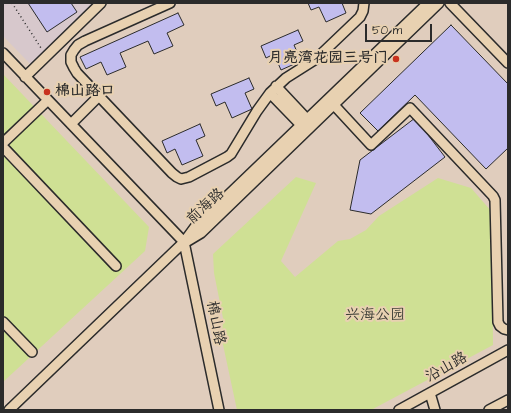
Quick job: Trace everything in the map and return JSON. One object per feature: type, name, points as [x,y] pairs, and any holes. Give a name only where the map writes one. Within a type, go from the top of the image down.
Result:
[{"type":"street","points":[[26,77],[101,3]]},
{"type":"street","points":[[170,3],[78,45],[72,55],[72,62],[77,73],[172,173],[181,179],[189,178],[231,154],[257,111],[273,90],[286,78],[316,59],[360,16],[363,11],[364,3]]},
{"type":"street","name":"前海路","points":[[184,242],[195,227],[428,3]]},
{"type":"street","name":"前海路","points":[[184,242],[201,233],[439,3]]},
{"type":"street","points":[[450,3],[508,63]]},
{"type":"street","points":[[3,54],[184,242],[8,410]]},
{"type":"street","points":[[273,90],[304,122]]},
{"type":"street","points":[[71,124],[99,96]]},
{"type":"street","points":[[3,143],[48,100]]},
{"type":"street","points":[[334,105],[371,145],[410,108],[493,196],[495,200],[498,322],[500,326],[508,330]]},
{"type":"street","points":[[3,148],[116,266]]},
{"type":"street","name":"棉山路","points":[[184,242],[219,410]]},
{"type":"street","points":[[3,322],[32,352]]},
{"type":"street","name":"沿山路","points":[[399,410],[508,350]]},
{"type":"street","points":[[430,393],[435,410]]},
{"type":"street","points":[[490,410],[508,400]]},
{"type":"path","points":[[12,3],[46,56]]},
{"type":"shaded area","points":[[3,3],[105,3],[36,70],[3,36]]},
{"type":"green space","points":[[3,74],[149,227],[145,251],[3,382]]},
{"type":"green space","name":"兴海公园","points":[[296,177],[316,183],[281,261],[295,277],[338,241],[350,239],[366,230],[379,216],[438,178],[471,188],[492,212],[493,345],[371,410],[237,410],[222,340],[223,318],[214,273],[213,254]]},
{"type":"building","points":[[28,3],[71,3],[77,12],[47,32]]},
{"type":"building","points":[[308,3],[342,3],[346,13],[326,22],[319,7],[311,10]]},
{"type":"building","points":[[178,13],[184,25],[167,33],[173,46],[154,54],[148,41],[120,53],[126,67],[107,75],[101,62],[86,69],[80,57]]},
{"type":"building","points":[[451,25],[508,84],[508,148],[486,169],[415,95],[378,131],[360,113]]},
{"type":"building","points":[[298,30],[303,41],[294,45],[301,61],[281,70],[274,54],[266,58],[261,46]]},
{"type":"building","points":[[249,78],[254,89],[245,93],[252,109],[232,118],[225,102],[216,106],[211,94]]},
{"type":"building","points":[[415,118],[445,157],[371,214],[350,210],[360,160]]},
{"type":"building","points":[[200,124],[205,136],[196,140],[203,156],[182,165],[175,149],[167,153],[162,141]]},
{"type":"place","name":"月亮湾花园三号门","points":[[396,59]]},
{"type":"place","name":"棉山路口","points":[[47,92]]}]
